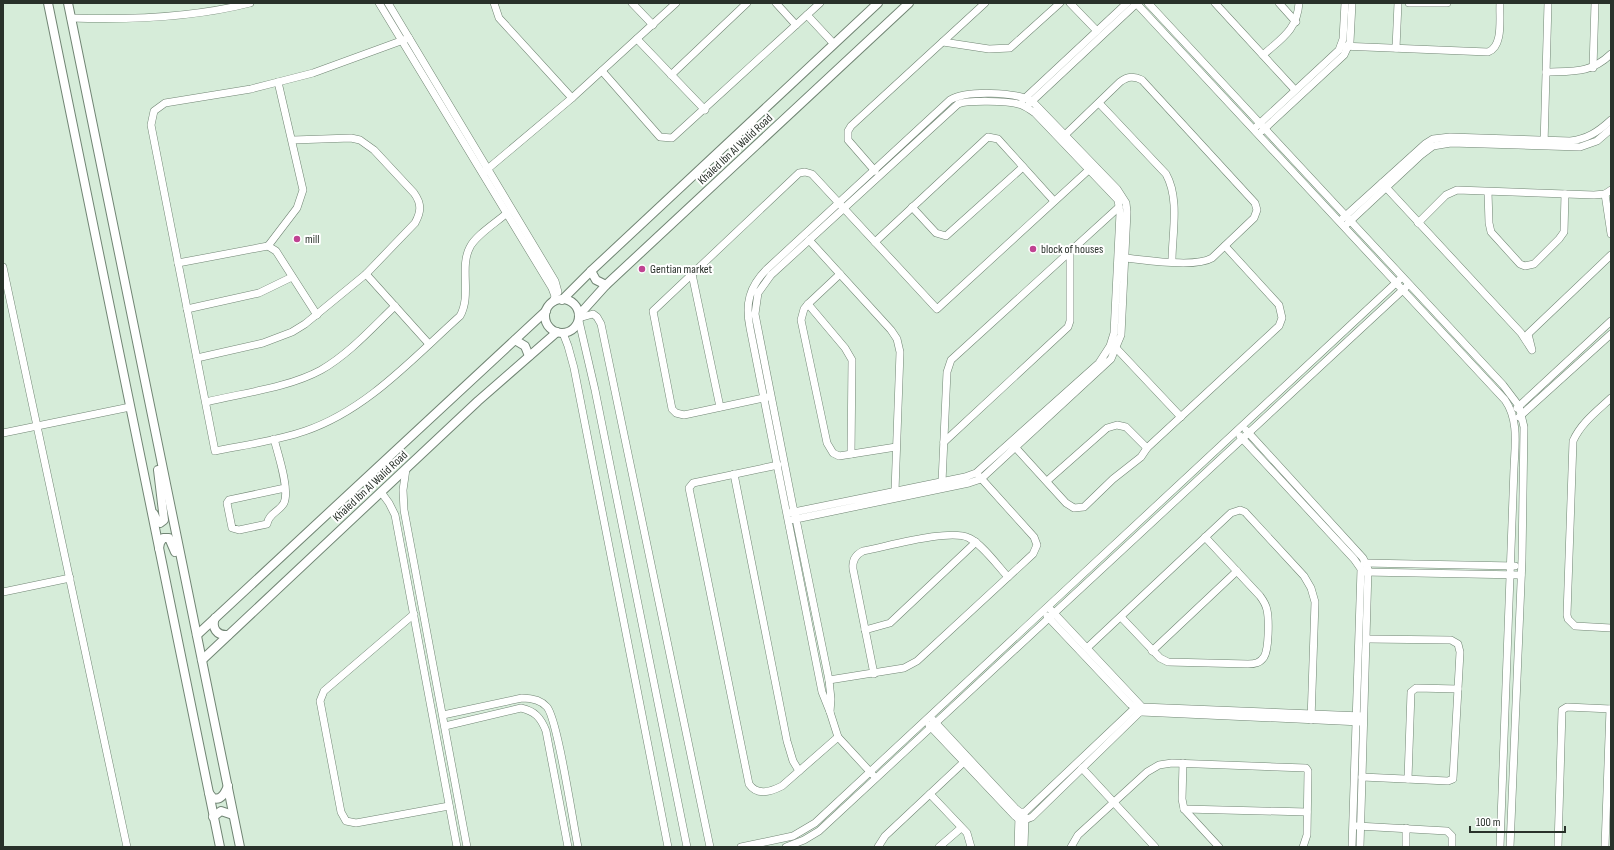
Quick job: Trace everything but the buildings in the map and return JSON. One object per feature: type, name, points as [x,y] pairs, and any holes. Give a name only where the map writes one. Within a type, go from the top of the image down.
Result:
[{"type":"street","points":[[48,3],[220,847]]},
{"type":"street","points":[[68,3],[183,575],[197,635],[240,847]]},
{"type":"street","points":[[70,16],[161,12],[229,3]]},
{"type":"street","points":[[70,16],[114,19],[177,16],[250,3]]},
{"type":"street","points":[[379,3],[406,39]]},
{"type":"street","points":[[388,3],[406,39],[485,171],[555,282],[558,301]]},
{"type":"street","points":[[494,3],[499,18],[572,98]]},
{"type":"street","points":[[632,3],[653,25]]},
{"type":"street","points":[[485,171],[572,98],[676,3]]},
{"type":"street","points":[[671,75],[747,3]]},
{"type":"street","points":[[776,3],[796,25]]},
{"type":"street","points":[[602,71],[660,137],[668,139],[676,136],[820,3]]},
{"type":"street","name":"Khaled Ibn Al Walid Road","points":[[558,301],[878,3]]},
{"type":"street","name":"Khaled Ibn Al Walid Road","points":[[579,318],[606,285],[909,3]]},
{"type":"street","points":[[875,171],[848,140],[848,131],[851,126],[985,3]]},
{"type":"street","points":[[943,42],[989,49],[1010,48],[1060,3]]},
{"type":"street","points":[[1070,3],[1097,31]]},
{"type":"street","points":[[1029,100],[1097,31],[1127,3]]},
{"type":"street","points":[[1023,105],[1137,3],[1342,224],[1400,280]]},
{"type":"street","points":[[1148,3],[1348,218],[1505,400],[1513,412],[1515,422],[1514,468],[1500,847]]},
{"type":"street","points":[[1215,3],[1296,90]]},
{"type":"street","points":[[1279,3],[1296,22]]},
{"type":"street","points":[[1263,55],[1291,30],[1296,22],[1299,3]]},
{"type":"street","points":[[1345,3],[1343,38],[1345,46]]},
{"type":"street","points":[[1262,126],[1341,58],[1345,46],[1352,3]]},
{"type":"street","points":[[1396,48],[1398,3]]},
{"type":"street","points":[[1409,3],[1447,3]]},
{"type":"street","points":[[1256,132],[1296,90],[1345,46],[1484,52],[1491,51],[1498,42],[1500,3]]},
{"type":"street","points":[[1544,144],[1548,3]]},
{"type":"street","points":[[1593,68],[1595,3]]},
{"type":"street","points":[[807,15],[834,44]]},
{"type":"street","points":[[406,39],[313,72],[251,89],[165,103],[154,111],[151,125],[215,451],[274,439],[304,431],[352,409],[382,386],[462,312],[469,248],[507,213]]},
{"type":"street","points":[[637,40],[705,110]]},
{"type":"street","points":[[1546,72],[1583,71],[1593,68],[1611,54]]},
{"type":"street","points":[[1066,134],[1124,79],[1133,77],[1142,80],[1255,203],[1257,210],[1254,218],[1207,261],[1200,263],[1125,258]]},
{"type":"street","points":[[268,246],[296,208],[302,196],[303,183],[278,82]]},
{"type":"street","points":[[792,516],[969,483],[1016,448],[1103,368],[1117,349],[1121,336],[1119,305],[1120,207],[1112,192],[1066,134],[1029,100],[1015,96],[966,94],[955,97],[875,171],[866,184]]},
{"type":"street","points":[[792,516],[895,491],[965,477],[978,476],[1099,363],[1110,346],[1119,305],[1125,258],[1126,204],[1117,189],[1035,113],[1023,105],[969,102],[958,104],[767,269],[758,279],[748,302],[748,315],[768,397],[792,516],[829,680],[832,699],[830,712]]},
{"type":"street","points":[[1098,103],[1166,174],[1170,181],[1174,197],[1172,261]]},
{"type":"street","points":[[1544,144],[1586,138],[1601,129],[1611,120]]},
{"type":"street","points":[[1342,224],[1425,144],[1442,137],[1459,140],[1544,144],[1571,147],[1589,145],[1597,141],[1611,129]]},
{"type":"street","points":[[875,242],[988,137],[998,139],[1054,201]]},
{"type":"street","points":[[197,358],[263,343],[278,338],[305,324],[366,274],[415,223],[420,214],[418,199],[374,150],[360,140],[351,138],[292,140]]},
{"type":"street","points":[[768,397],[684,415],[676,413],[672,409],[653,311],[799,173],[805,172],[812,174],[938,309],[1092,166]]},
{"type":"street","points":[[912,207],[936,233],[946,236],[1023,167]]},
{"type":"street","points":[[485,171],[507,213],[552,288],[554,296],[558,301]]},
{"type":"street","points":[[1384,185],[1521,333],[1532,350],[1528,334],[1611,255]]},
{"type":"street","points":[[1418,222],[1449,192],[1457,190],[1565,194],[1608,192],[1611,234]]},
{"type":"street","points":[[1488,192],[1490,232],[1520,264],[1525,266],[1534,264],[1564,232],[1565,194]]},
{"type":"street","points":[[842,205],[809,240],[765,281],[758,293],[755,304],[755,314],[778,465],[792,516],[822,692],[838,737],[876,778]]},
{"type":"street","points":[[942,482],[947,366],[951,360],[1120,207]]},
{"type":"street","points":[[809,240],[892,330],[899,344],[895,491]]},
{"type":"street","points":[[178,263],[268,246],[276,251],[317,315]]},
{"type":"street","points":[[1016,448],[1070,506],[1081,508],[1141,457],[1147,448],[1279,326],[1282,322],[1282,313],[1279,305],[1225,246]]},
{"type":"street","points":[[944,442],[1068,327],[1070,321],[1070,252]]},
{"type":"street","points":[[3,267],[127,847]]},
{"type":"street","points":[[591,271],[596,280],[606,285]]},
{"type":"street","points":[[366,274],[429,344]]},
{"type":"street","points":[[692,274],[720,407]]},
{"type":"street","points":[[840,274],[808,304],[804,309],[801,320],[827,443],[833,453],[839,456],[896,446]]},
{"type":"street","points":[[187,309],[260,294],[292,277]]},
{"type":"street","points":[[741,847],[763,845],[793,836],[807,828],[1400,280]]},
{"type":"street","points":[[786,847],[804,840],[819,831],[1406,287]]},
{"type":"street","points":[[1406,287],[1503,385],[1519,406],[1523,414],[1521,575],[1510,847]]},
{"type":"street","points":[[668,847],[574,368],[568,346],[560,333],[548,326],[545,316],[546,311],[558,301],[571,302],[578,310],[687,847]]},
{"type":"street","points":[[1376,302],[1382,309]]},
{"type":"street","points":[[808,304],[845,348],[852,360],[851,454]]},
{"type":"street","points":[[206,402],[297,380],[321,370],[344,354],[395,306]]},
{"type":"street","name":"Khaled Ibn Al Walid Road","points":[[197,635],[546,311]]},
{"type":"street","points":[[560,333],[573,330],[579,318],[593,314],[597,317],[601,324],[710,847]]},
{"type":"street","points":[[1513,412],[1611,321]]},
{"type":"street","name":"Khaled Ibn Al Walid Road","points":[[202,660],[529,356],[560,333]]},
{"type":"street","points":[[1515,422],[1611,334]]},
{"type":"street","points":[[515,340],[525,346],[529,356]]},
{"type":"street","points":[[1117,349],[1181,417]]},
{"type":"street","points":[[1611,398],[1584,423],[1573,441],[1567,615],[1568,619],[1575,626],[1611,628]]},
{"type":"street","points":[[3,433],[130,407]]},
{"type":"street","points":[[1047,481],[1112,426],[1126,427],[1147,448]]},
{"type":"street","points":[[1242,426],[1366,563],[1367,638],[1361,719],[1362,777],[1357,826],[1352,847]]},
{"type":"street","points":[[1236,432],[1366,573],[1357,826],[1360,847]]},
{"type":"street","points":[[274,439],[285,488],[285,500],[278,511],[270,515],[267,524],[239,530],[232,528],[227,503],[229,500],[285,488]]},
{"type":"street","points":[[147,486],[157,521],[162,522],[164,520],[159,485],[159,457]]},
{"type":"street","points":[[778,465],[693,483],[689,488],[747,779],[752,788],[761,792],[766,792],[782,786],[838,737]]},
{"type":"street","points":[[1514,468],[1523,468]]},
{"type":"street","points":[[406,469],[402,490],[410,542],[467,847]]},
{"type":"street","points":[[734,474],[787,741],[793,761],[799,771]]},
{"type":"street","points":[[829,680],[904,668],[917,661],[1036,550],[1036,541],[978,476]]},
{"type":"street","points":[[382,492],[390,502],[395,515],[448,806],[457,847]]},
{"type":"street","points":[[1087,652],[1121,617],[1235,510],[1245,512],[1308,582],[1314,602],[1311,717]]},
{"type":"street","points":[[1148,513],[1155,520]]},
{"type":"street","points":[[874,674],[853,569],[853,561],[857,555],[863,551],[952,534],[961,535],[976,542],[1008,577]]},
{"type":"street","points":[[1121,617],[1160,658],[1168,662],[1255,664],[1261,661],[1265,656],[1267,649],[1267,611],[1260,596],[1205,537]]},
{"type":"street","points":[[159,550],[160,543],[163,538],[169,538],[183,575]]},
{"type":"street","points":[[400,543],[410,542]]},
{"type":"street","points":[[865,630],[885,625],[894,620],[976,542]]},
{"type":"street","points":[[1357,563],[1521,566]]},
{"type":"street","points":[[1152,650],[1237,571]]},
{"type":"street","points":[[1366,573],[1521,575]]},
{"type":"street","points":[[3,592],[70,578]]},
{"type":"street","points":[[1045,609],[1140,708],[1361,719]]},
{"type":"street","points":[[414,614],[324,691],[321,695],[321,706],[341,812],[346,821],[356,822],[448,806]]},
{"type":"street","points":[[215,618],[213,626],[216,631],[220,634],[228,635]]},
{"type":"street","points":[[1362,777],[1448,781],[1453,779],[1458,689],[1459,648],[1455,641],[1367,638]]},
{"type":"street","points":[[1508,640],[1518,640]]},
{"type":"street","points":[[1010,641],[1016,648]]},
{"type":"street","points":[[1408,779],[1411,692],[1416,688],[1458,689]]},
{"type":"street","points":[[443,715],[522,698],[531,698],[541,702],[547,707],[552,718],[578,847]]},
{"type":"street","points":[[1558,847],[1562,710],[1567,707],[1610,709],[1605,847]]},
{"type":"street","points":[[445,726],[522,708],[530,710],[537,715],[543,722],[546,731],[568,847]]},
{"type":"street","points":[[1022,820],[1032,817],[1140,708]]},
{"type":"street","points":[[1022,812],[1140,708]]},
{"type":"street","points":[[927,718],[964,762],[1022,820]]},
{"type":"street","points":[[933,725],[1022,812],[1024,847]]},
{"type":"street","points":[[878,847],[885,836],[964,762]]},
{"type":"street","points":[[1071,847],[1078,835],[1114,802],[1153,768],[1165,763],[1306,768],[1308,771],[1307,836],[1303,847]]},
{"type":"street","points":[[1183,763],[1182,799],[1184,809],[1218,847]]},
{"type":"street","points":[[1082,768],[1155,847]]},
{"type":"street","points":[[209,793],[213,798],[219,798],[225,793],[228,786]]},
{"type":"street","points":[[930,794],[967,833],[971,847]]},
{"type":"street","points":[[559,801],[569,799]]},
{"type":"street","points":[[1184,809],[1307,812]]},
{"type":"street","points":[[213,817],[221,811],[233,815]]},
{"type":"street","points":[[1502,812],[1511,813]]},
{"type":"street","points":[[1018,847],[1022,820]]},
{"type":"street","points":[[1357,826],[1447,830],[1452,836],[1452,847]]},
{"type":"street","points":[[939,847],[961,828]]},
{"type":"street","points":[[1406,828],[1406,847]]},
{"type":"place","name":"mill","points":[[297,239]]},
{"type":"place","name":"block of houses","points":[[1033,249]]},
{"type":"place","name":"Gentian market","points":[[642,269]]}]
